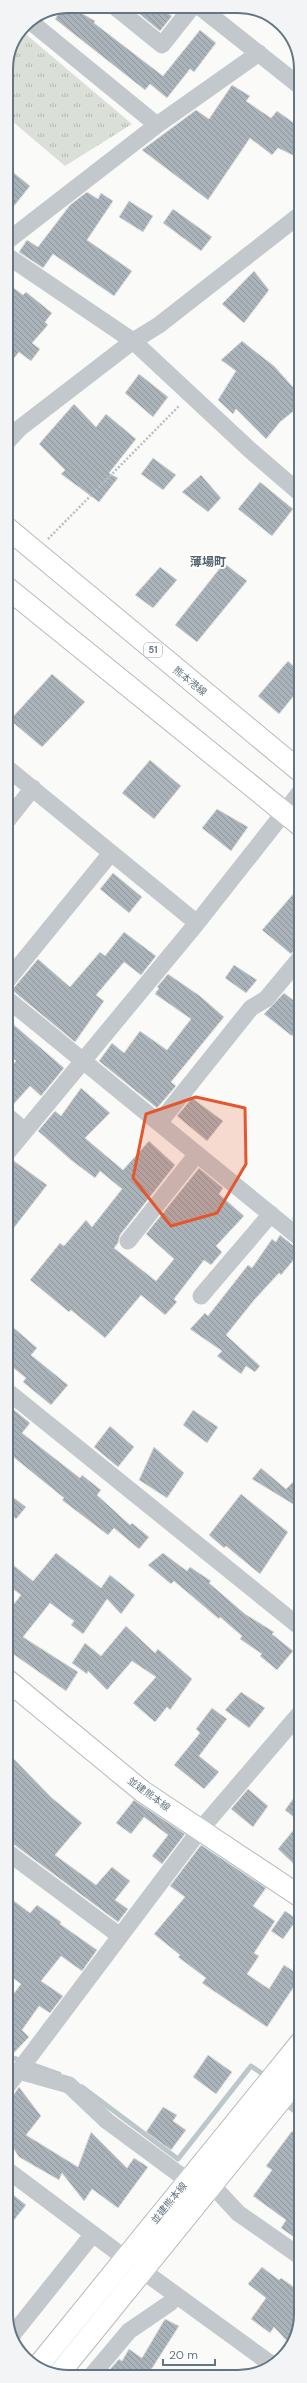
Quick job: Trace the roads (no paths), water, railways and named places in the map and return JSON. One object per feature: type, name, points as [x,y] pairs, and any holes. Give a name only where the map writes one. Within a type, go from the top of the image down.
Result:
[{"type":"main road","name":"熊本港線","points":[[13,533],[294,766]]},
{"type":"main road","points":[[13,593],[294,820]]},
{"type":"main road","name":"並建熊本線","points":[[13,1685],[142,1791],[294,1892]]},
{"type":"main road","name":"並建熊本線","points":[[41,2362],[187,2180],[294,2051]]},
{"type":"main road","points":[[63,2369],[213,2186],[293,2102]]},
{"type":"street","points":[[123,13],[162,45],[187,13]]},
{"type":"street","points":[[207,13],[294,81]]},
{"type":"street","points":[[34,25],[157,125]]},
{"type":"street","points":[[13,237],[157,125],[259,53]]},
{"type":"street","points":[[13,437],[42,410],[133,341],[159,325],[294,219]]},
{"type":"street","points":[[13,260],[133,341],[294,488]]},
{"type":"street","points":[[13,772],[197,923]]},
{"type":"street","points":[[13,813],[33,788]]},
{"type":"street","points":[[13,1146],[82,1060],[197,923],[294,800]]},
{"type":"street","points":[[13,973],[111,853]]},
{"type":"street","points":[[159,1123],[251,1008],[266,999],[294,965]]},
{"type":"street","points":[[13,1004],[294,1233]]},
{"type":"street","points":[[13,1121],[25,1131]]},
{"type":"street","points":[[128,1241],[197,1154]]},
{"type":"street","points":[[201,1296],[271,1214]]},
{"type":"street","points":[[13,1396],[294,1622]]},
{"type":"street","points":[[13,2079],[200,1830],[294,1720]]},
{"type":"street","points":[[13,1856],[120,1936]]},
{"type":"street","points":[[19,2071],[69,2085],[107,2121],[187,2180]]},
{"type":"street","points":[[267,2084],[293,2102]]},
{"type":"street","points":[[13,2174],[125,2258]]},
{"type":"street","points":[[213,2186],[238,2213],[294,2252]]},
{"type":"street","points":[[16,2331],[93,2234]]},
{"type":"street","points":[[143,2271],[267,2361]]},
{"type":"street","points":[[96,2370],[129,2331],[170,2304],[176,2295]]},
{"type":"waterway","points":[[13,2058],[59,2074]]},
{"type":"waterway","points":[[82,2087],[178,2159],[251,2066],[267,2077]]},
{"type":"district","name":"薄場町","points":[[208,562]]}]
